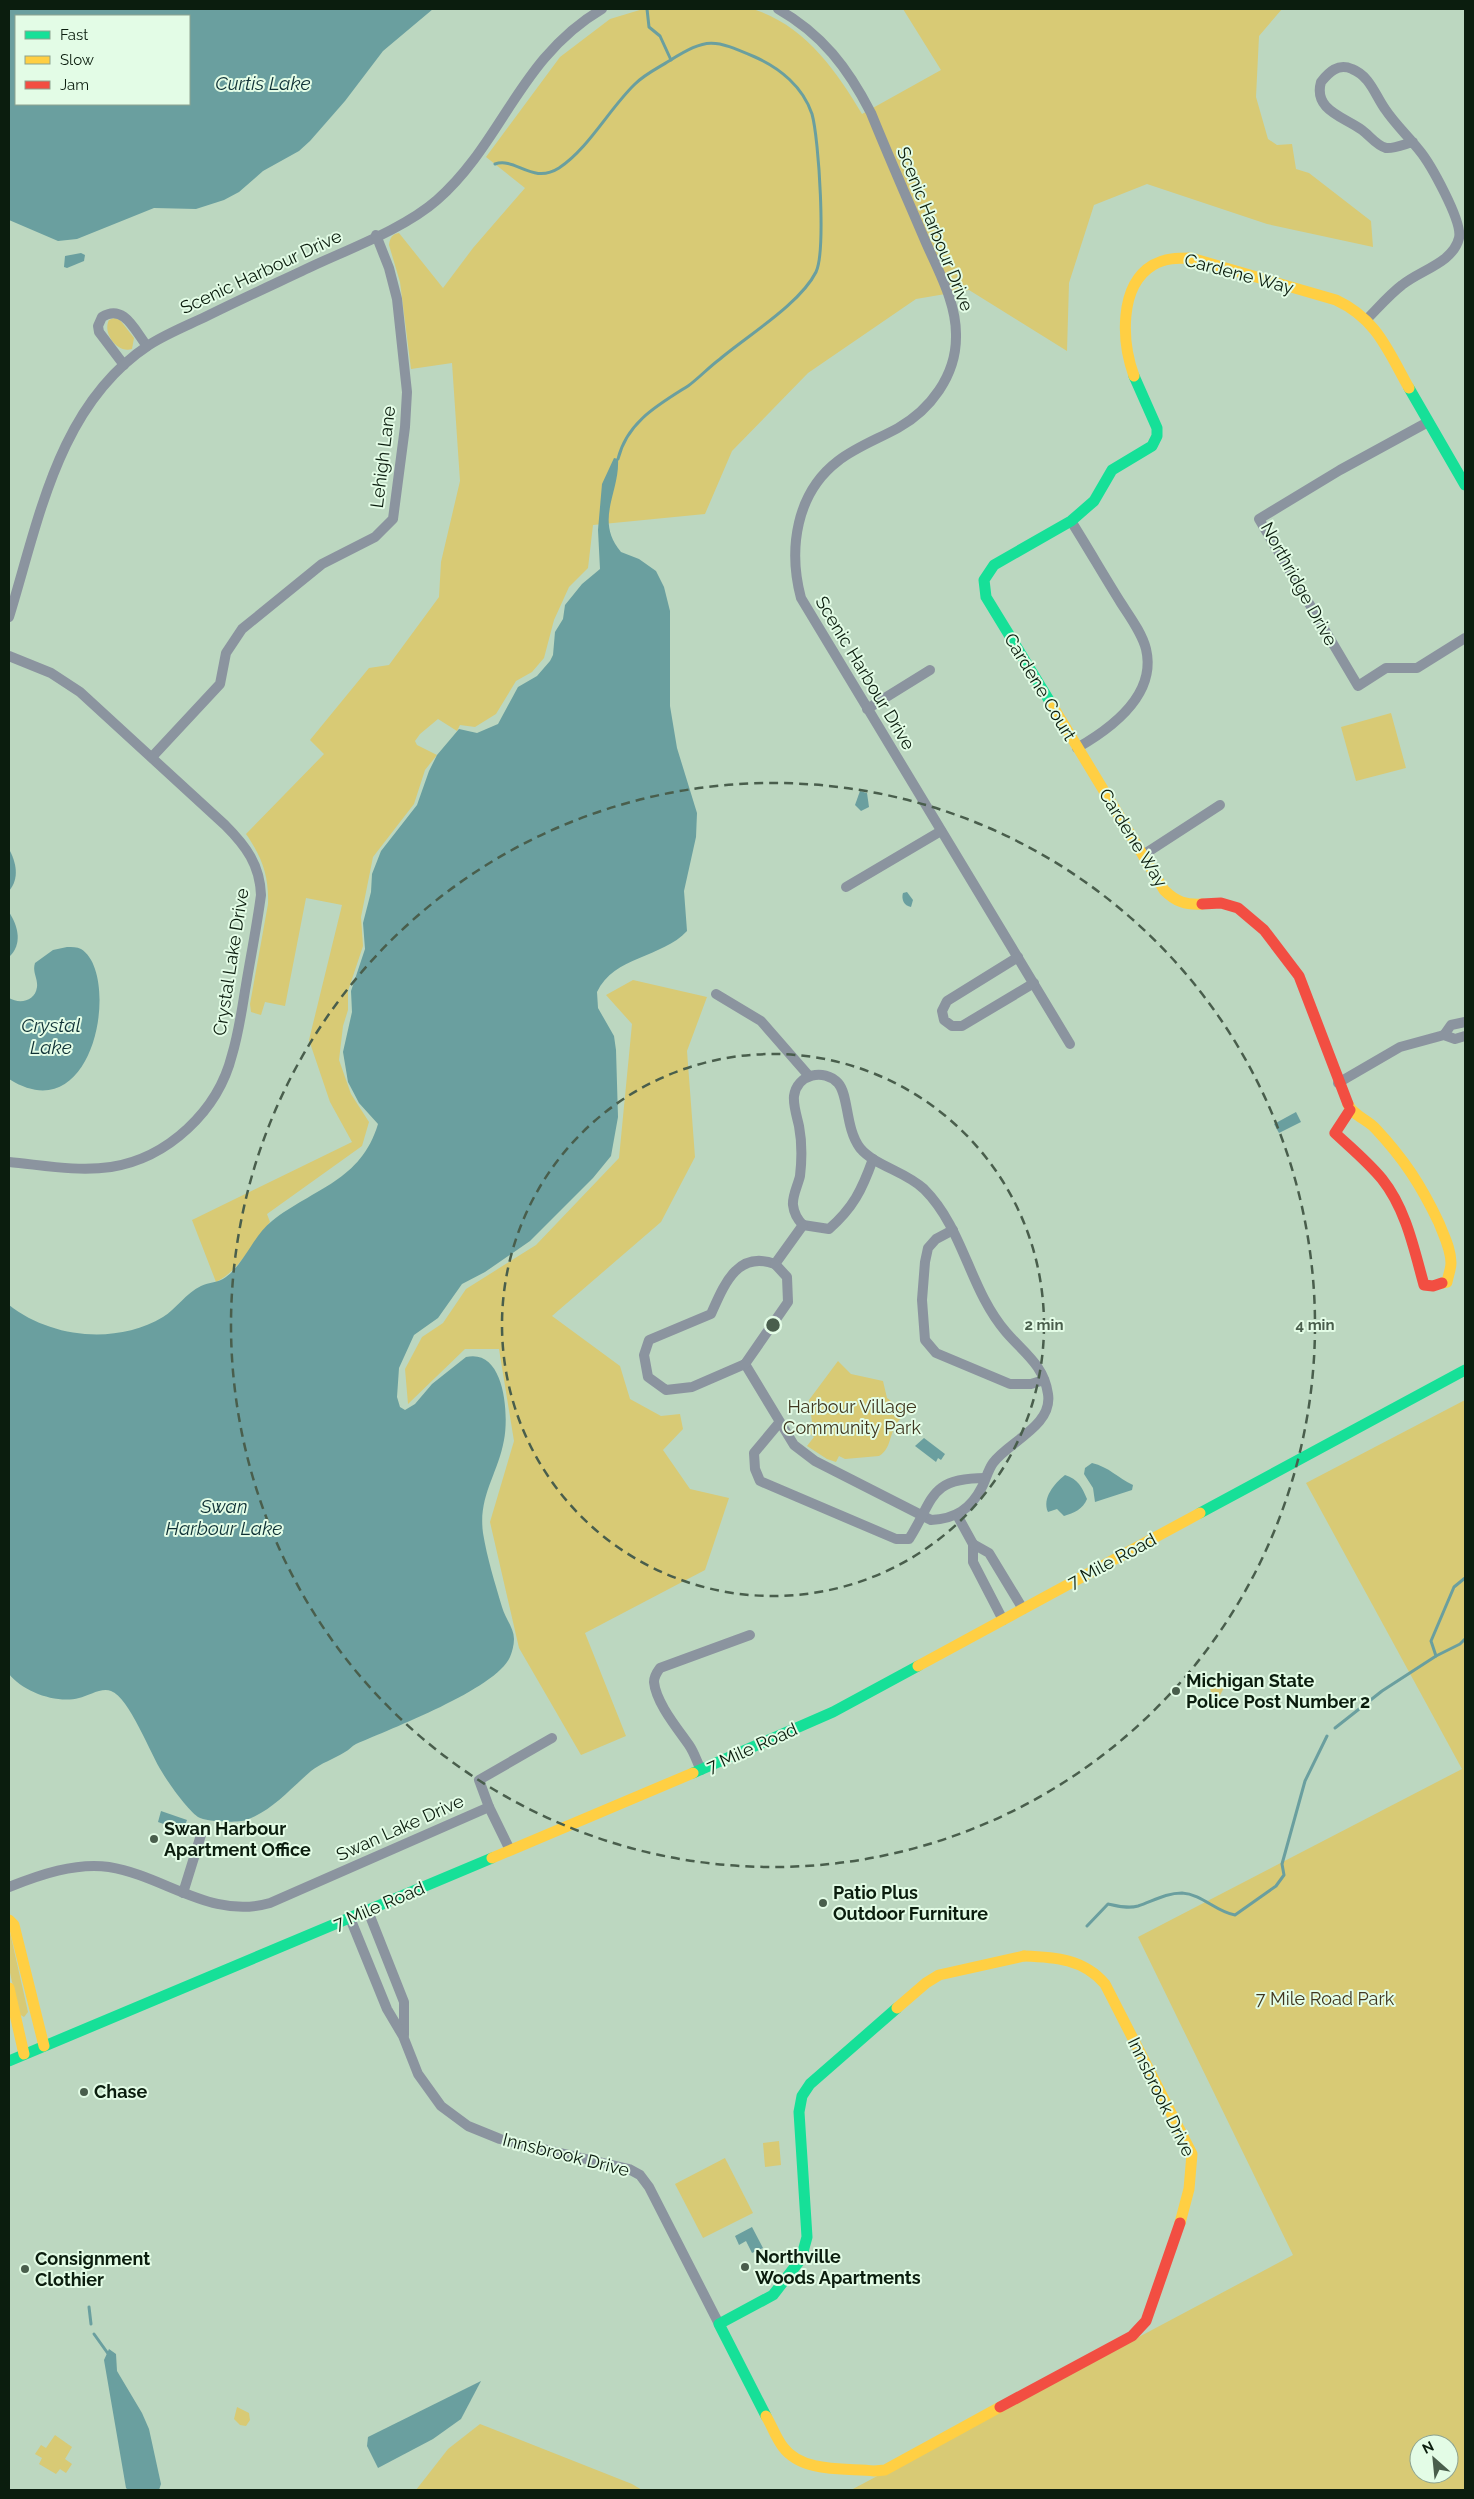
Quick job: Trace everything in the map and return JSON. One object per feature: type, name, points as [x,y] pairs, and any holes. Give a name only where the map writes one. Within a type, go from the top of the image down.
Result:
[{"type":"street","name":"Scenic Harbour Drive","points":[[9,617],[62,451],[73,427],[93,397],[124,365],[147,346],[420,212],[452,185],[472,160],[536,66],[555,44],[578,24],[602,9]]},
{"type":"street","name":"Scenic Harbour Drive","points":[[778,9],[805,26],[826,44],[857,86],[871,113],[950,301],[956,325],[956,344],[952,365],[935,396],[908,422],[848,454],[830,467],[811,494],[796,529],[793,561],[801,598],[1070,1044]]},
{"type":"street","points":[[1413,142],[1390,148],[1380,145],[1355,125],[1333,113],[1325,105],[1320,97],[1321,82],[1338,67],[1350,68],[1366,78],[1388,113],[1413,142],[1420,151],[1456,215],[1460,237],[1450,254],[1402,284],[1367,319],[1382,340],[1465,484]]},
{"type":"street","name":"Lehigh Lane","points":[[152,757],[220,684],[226,653],[242,629],[322,564],[375,537],[392,519],[406,427],[407,392],[397,299],[389,268],[376,235]]},
{"type":"street","name":"Cardene Way","points":[[1071,521],[1094,501],[1112,470],[1150,448],[1156,438],[1156,424],[1130,368],[1126,336],[1127,314],[1132,291],[1139,278],[1151,266],[1171,257],[1191,258],[1336,300],[1351,307],[1367,319]]},
{"type":"street","points":[[124,365],[99,332],[98,326],[102,317],[113,312],[123,315],[147,346]]},
{"type":"street","name":"Northridge Drive","points":[[1428,422],[1340,470],[1259,519],[1358,686],[1386,668],[1417,668],[1465,638]]},
{"type":"street","name":"Cardene Court","points":[[1071,521],[1142,637],[1148,663],[1144,686],[1131,705],[1108,728],[1077,748],[986,597],[983,586],[985,575],[994,565],[1071,521]]},
{"type":"street","name":"Crystal Lake Drive","points":[[9,656],[51,673],[80,692],[236,836],[253,859],[259,875],[260,895],[232,1056],[216,1093],[203,1112],[170,1143],[144,1157],[112,1167],[85,1169],[9,1162]]},
{"type":"street","points":[[867,709],[930,670]]},
{"type":"street","name":"Cardene Way","points":[[1077,748],[1164,890],[1173,899],[1188,905],[1231,905],[1248,915],[1264,930],[1299,976],[1338,1083],[1350,1110]]},
{"type":"street","points":[[1143,855],[1220,806]]},
{"type":"street","points":[[846,887],[941,831]]},
{"type":"street","points":[[1018,957],[947,1001],[942,1010],[944,1020],[952,1026],[962,1026],[1034,983]]},
{"type":"street","points":[[716,994],[761,1021],[809,1076]]},
{"type":"street","points":[[1444,1035],[1451,1025],[1465,1022]]},
{"type":"street","points":[[1338,1083],[1400,1046],[1444,1035],[1455,1039],[1465,1036]]},
{"type":"street","points":[[746,1364],[779,1423],[794,1445],[815,1461],[849,1476],[931,1520],[946,1519],[957,1515],[975,1499],[998,1456],[1025,1436],[1038,1422],[1046,1409],[1048,1394],[1040,1369],[1006,1332],[990,1309],[974,1282],[953,1230],[924,1189],[897,1170],[872,1159],[860,1148],[852,1135],[843,1092],[838,1083],[827,1076],[818,1074],[809,1076],[800,1082],[794,1096],[802,1154],[793,1206],[796,1216],[803,1225],[828,1230],[848,1213],[864,1185],[872,1159]]},
{"type":"street","points":[[1350,1110],[1371,1124],[1392,1146],[1410,1168],[1424,1191],[1447,1242],[1451,1264],[1447,1282],[1433,1286],[1424,1285],[1409,1232],[1396,1201],[1382,1179],[1335,1133],[1350,1110]]},
{"type":"street","points":[[775,1264],[803,1225]]},
{"type":"street","points":[[953,1230],[936,1240],[928,1248],[924,1262],[922,1300],[925,1340],[936,1353],[1010,1384],[1031,1384],[1044,1380]]},
{"type":"street","points":[[764,1260],[775,1264],[787,1276],[788,1302],[746,1364],[692,1387],[666,1390],[648,1377],[644,1354],[649,1340],[711,1314],[723,1288],[736,1270],[749,1261],[764,1260]]},
{"type":"street","name":"7 Mile Road","points":[[9,2061],[701,1770],[833,1712],[1465,1370]]},
{"type":"street","points":[[779,1423],[754,1453],[755,1469],[760,1481],[896,1539],[909,1539],[931,1497],[943,1486],[955,1480],[985,1478]]},
{"type":"street","points":[[957,1515],[973,1544],[973,1562],[1003,1620]]},
{"type":"street","points":[[973,1544],[989,1553],[1023,1610]]},
{"type":"street","points":[[701,1770],[690,1746],[674,1726],[658,1695],[654,1683],[655,1676],[660,1668],[750,1635]]},
{"type":"street","name":"Swan Lake Drive","points":[[510,1850],[489,1807],[479,1780],[552,1738]]},
{"type":"street","name":"Swan Lake Drive","points":[[9,1887],[57,1871],[97,1866],[126,1871],[225,1907],[240,1909],[263,1905],[489,1807]]},
{"type":"street","points":[[183,1893],[201,1835]]},
{"type":"street","name":"Innsbrook Drive","points":[[368,1911],[404,2002],[404,2036],[409,2054],[424,2084],[441,2106],[468,2126],[500,2139],[629,2169],[640,2175],[649,2187],[719,2324],[782,2446],[790,2455],[805,2464],[874,2471],[893,2466],[1138,2332],[1146,2322],[1188,2198],[1194,2174],[1194,2162],[1189,2147],[1105,1984],[1098,1974],[1078,1962],[1024,1956],[939,1975],[926,1983],[810,2084],[802,2096],[799,2112],[807,2237],[805,2251],[773,2295],[719,2324]]},
{"type":"street","name":"Innsbrook Drive","points":[[350,1918],[387,2008],[404,2036]]},
{"type":"street","points":[[9,1920],[14,1925],[44,2046]]},
{"type":"street","points":[[9,1988],[24,2054]]},
{"type":"green space","points":[[643,9],[753,9],[771,16],[788,26],[817,51],[841,81],[862,114],[941,70],[903,9],[1282,9],[1259,36],[1256,97],[1268,139],[1277,145],[1292,144],[1296,169],[1309,173],[1371,221],[1373,247],[1267,224],[1147,184],[1094,205],[1069,283],[1067,351],[969,290],[916,299],[808,373],[732,451],[705,514],[593,525],[588,568],[569,587],[554,620],[544,658],[532,672],[516,681],[496,714],[475,727],[460,725],[457,731],[438,719],[420,734],[415,741],[417,745],[437,755],[425,770],[414,804],[373,857],[361,917],[363,946],[348,991],[348,1010],[343,1026],[339,1060],[351,1094],[369,1122],[362,1146],[267,1214],[270,1222],[246,1255],[225,1277],[216,1282],[192,1220],[352,1142],[330,1102],[309,1040],[342,905],[306,898],[285,1006],[265,1002],[261,1015],[251,1012],[250,1004],[268,904],[268,894],[263,867],[246,834],[324,754],[310,740],[369,668],[389,665],[439,597],[441,562],[460,481],[452,363],[411,369],[400,282],[389,245],[390,240],[393,235],[399,233],[443,288],[473,248],[525,188],[486,157],[560,57],[610,19]]},
{"type":"green space","points":[[114,318],[120,320],[134,338],[132,349],[126,350],[121,348],[109,336],[107,325],[109,320]]},
{"type":"green space","points":[[1391,713],[1406,768],[1356,781],[1341,727]]},
{"type":"green space","points":[[633,980],[707,997],[687,1051],[695,1157],[661,1222],[552,1316],[620,1366],[630,1399],[661,1416],[680,1414],[683,1429],[663,1450],[690,1489],[729,1498],[705,1570],[585,1633],[626,1736],[581,1755],[519,1648],[490,1522],[514,1441],[499,1349],[465,1349],[408,1404],[405,1369],[422,1337],[443,1323],[466,1289],[536,1245],[619,1158],[632,1024],[606,995]]},
{"type":"green space","name":"Harbour Village Community Park","points":[[838,1361],[851,1374],[883,1381],[887,1398],[908,1413],[896,1424],[887,1447],[879,1456],[845,1459],[839,1456],[836,1462],[827,1459],[807,1446],[814,1437],[807,1431],[812,1422],[809,1400]]},
{"type":"green space","name":"7 Mile Road Park","points":[[1465,1400],[1465,2490],[851,2490],[1293,2255],[1138,1937],[1462,1769],[1306,1483]]},
{"type":"green space","points":[[1221,1682],[1225,1686],[1219,1697],[1213,1697],[1210,1689]]},
{"type":"green space","points":[[9,1928],[28,2012],[24,2017],[19,2014],[9,1968]]},
{"type":"green space","points":[[779,2141],[781,2165],[765,2167],[763,2143]]},
{"type":"green space","points":[[725,2158],[753,2213],[703,2238],[675,2184]]},
{"type":"green space","points":[[237,2407],[249,2413],[250,2420],[246,2426],[240,2425],[234,2419]]},
{"type":"green space","points":[[480,2424],[632,2484],[642,2490],[416,2490],[448,2449]]},
{"type":"green space","points":[[55,2435],[72,2447],[65,2459],[72,2464],[66,2473],[60,2469],[56,2474],[39,2464],[42,2458],[35,2454],[41,2445],[46,2448]]},
{"type":"water","name":"Curtis Lake","points":[[9,9],[433,9],[383,51],[345,101],[310,141],[299,151],[263,171],[239,192],[224,200],[196,209],[154,208],[77,239],[58,241],[9,220]]},
{"type":"water","points":[[81,253],[85,255],[84,261],[67,268],[64,267],[65,256]]},
{"type":"water","name":"Swan Harbour Lake","points":[[614,458],[618,459],[618,471],[609,517],[609,529],[613,540],[621,552],[639,559],[656,571],[664,587],[670,611],[670,706],[677,748],[697,813],[696,837],[684,891],[687,931],[665,947],[626,964],[615,971],[605,980],[597,992],[598,1008],[614,1036],[616,1050],[618,1117],[611,1156],[593,1178],[530,1241],[485,1272],[462,1284],[438,1318],[414,1335],[399,1368],[397,1397],[400,1407],[405,1410],[415,1404],[432,1384],[466,1357],[479,1357],[489,1363],[496,1373],[501,1386],[506,1415],[504,1440],[486,1496],[482,1520],[491,1570],[503,1611],[514,1635],[514,1644],[510,1657],[501,1669],[485,1682],[441,1707],[355,1745],[315,1768],[264,1811],[246,1820],[236,1822],[202,1819],[178,1796],[169,1783],[132,1715],[118,1696],[111,1691],[103,1690],[79,1698],[51,1698],[23,1686],[9,1674],[9,1305],[44,1325],[64,1331],[84,1334],[105,1334],[125,1332],[145,1326],[168,1314],[196,1289],[226,1277],[239,1264],[265,1227],[288,1210],[334,1182],[360,1159],[370,1143],[378,1124],[359,1103],[348,1082],[343,1052],[352,1012],[351,991],[365,949],[363,923],[371,892],[372,874],[381,851],[417,805],[437,755],[459,729],[477,733],[498,724],[518,687],[537,676],[550,661],[553,655],[555,632],[563,619],[565,605],[582,584],[600,569],[598,530],[602,484]]},
{"type":"water","points":[[860,791],[867,793],[869,807],[861,811],[855,805]]},
{"type":"water","points":[[9,849],[14,859],[16,875],[9,891]]},
{"type":"water","points":[[907,892],[913,900],[911,907],[905,904],[903,900],[903,893]]},
{"type":"water","points":[[9,912],[17,929],[18,941],[9,957]]},
{"type":"water","name":"Crystal Lake","points":[[67,947],[81,949],[93,964],[99,987],[99,1015],[93,1044],[81,1068],[63,1085],[39,1090],[9,1079],[9,998],[17,1001],[30,999],[36,992],[37,987],[35,963],[53,950]]},
{"type":"water","points":[[1296,1112],[1301,1122],[1279,1133],[1274,1124]]},
{"type":"water","points":[[924,1438],[945,1454],[941,1460],[938,1458],[936,1462],[915,1446]]},
{"type":"water","points":[[1092,1463],[1103,1467],[1133,1485],[1132,1490],[1095,1502],[1093,1488],[1084,1474],[1085,1468]]},
{"type":"water","points":[[1065,1475],[1079,1484],[1087,1499],[1078,1510],[1064,1516],[1057,1509],[1048,1512],[1047,1502],[1053,1487]]},
{"type":"water","points":[[161,1811],[187,1820],[183,1831],[158,1822]]},
{"type":"water","points":[[752,2227],[763,2248],[752,2253],[746,2241],[739,2245],[735,2236]]},
{"type":"water","points":[[109,2349],[116,2354],[117,2371],[142,2413],[149,2429],[161,2484],[159,2490],[128,2490],[126,2488],[104,2360]]},
{"type":"water","points":[[481,2381],[461,2419],[433,2439],[378,2468],[367,2446],[368,2437]]},
{"type":"waterway","points":[[647,9],[649,27],[660,36],[671,60]]},
{"type":"waterway","points":[[495,164],[510,164],[541,174],[559,168],[580,150],[639,80],[682,53],[702,44],[720,44],[755,57],[773,67],[797,87],[808,104],[815,127],[819,169],[821,242],[816,272],[808,284],[786,308],[692,383],[645,416],[636,425],[622,446],[618,459]]},
{"type":"waterway","points":[[1335,1728],[1382,1691],[1436,1656],[1431,1641],[1454,1587],[1465,1578]]},
{"type":"waterway","points":[[1436,1656],[1460,1644],[1465,1639]]},
{"type":"waterway","points":[[1087,1926],[1108,1904],[1134,1907],[1176,1893],[1196,1896],[1235,1915],[1276,1886],[1284,1875],[1282,1864],[1305,1781],[1327,1736]]},
{"type":"waterway","points":[[89,2307],[91,2324]]},
{"type":"waterway","points":[[94,2334],[109,2355]]},
{"type":"traffic: fast","points":[[1052,705],[986,597],[984,580],[994,565],[1071,521],[1094,501],[1112,470],[1152,446],[1157,436],[1157,428],[1134,376]]},
{"type":"traffic: fast","points":[[1409,388],[1465,485]]},
{"type":"traffic: fast","points":[[1200,1513],[1465,1370]]},
{"type":"traffic: fast","points":[[693,1773],[833,1712],[918,1666]]},
{"type":"traffic: fast","points":[[9,2061],[492,1858]]},
{"type":"traffic: fast","points":[[766,2416],[719,2324],[773,2295],[801,2259],[807,2237],[799,2112],[802,2096],[810,2084],[897,2008]]},
{"type":"traffic: slow","points":[[1134,376],[1127,348],[1126,332],[1128,301],[1134,287],[1142,274],[1153,265],[1172,259],[1191,258],[1336,300],[1350,308],[1372,326],[1409,388]]},
{"type":"traffic: slow","points":[[1052,705],[1164,890],[1182,902],[1202,904]]},
{"type":"traffic: slow","points":[[1348,1104],[1353,1111],[1372,1125],[1395,1151],[1411,1173],[1432,1209],[1447,1243],[1451,1258],[1451,1268],[1447,1282],[1442,1283]]},
{"type":"traffic: slow","points":[[918,1666],[1200,1513]]},
{"type":"traffic: slow","points":[[492,1858],[693,1773]]},
{"type":"traffic: slow","points":[[9,1920],[14,1925],[44,2046]]},
{"type":"traffic: slow","points":[[1024,1956],[1047,1957],[1078,1964],[1088,1969],[1105,1984],[1192,2154],[1189,2189],[1180,2223]]},
{"type":"traffic: slow","points":[[897,2008],[926,1983],[939,1975],[1024,1956]]},
{"type":"traffic: slow","points":[[9,1988],[24,2054]]},
{"type":"traffic: slow","points":[[766,2416],[783,2447],[801,2461],[825,2468],[874,2471],[885,2470],[1000,2407]]},
{"type":"traffic: jam","points":[[1202,904],[1221,903],[1238,908],[1264,930],[1299,976],[1348,1104]]},
{"type":"traffic: jam","points":[[1350,1110],[1335,1133],[1371,1167],[1390,1191],[1403,1216],[1424,1285],[1433,1286],[1442,1283]]},
{"type":"traffic: jam","points":[[1000,2407],[1132,2336],[1146,2321],[1180,2223]]},
{"type":"place","name":"Michigan State Police Post Number 2","points":[[1176,1691]]},
{"type":"place","name":"Swan Harbour Apartment Office","points":[[154,1839]]},
{"type":"place","name":"Patio Plus Outdoor Furniture","points":[[823,1903]]},
{"type":"place","name":"Chase","points":[[84,2092]]},
{"type":"place","name":"Northville Woods Apartments","points":[[745,2267]]},
{"type":"place","name":"Consignment Clothier","points":[[25,2269]]}]
